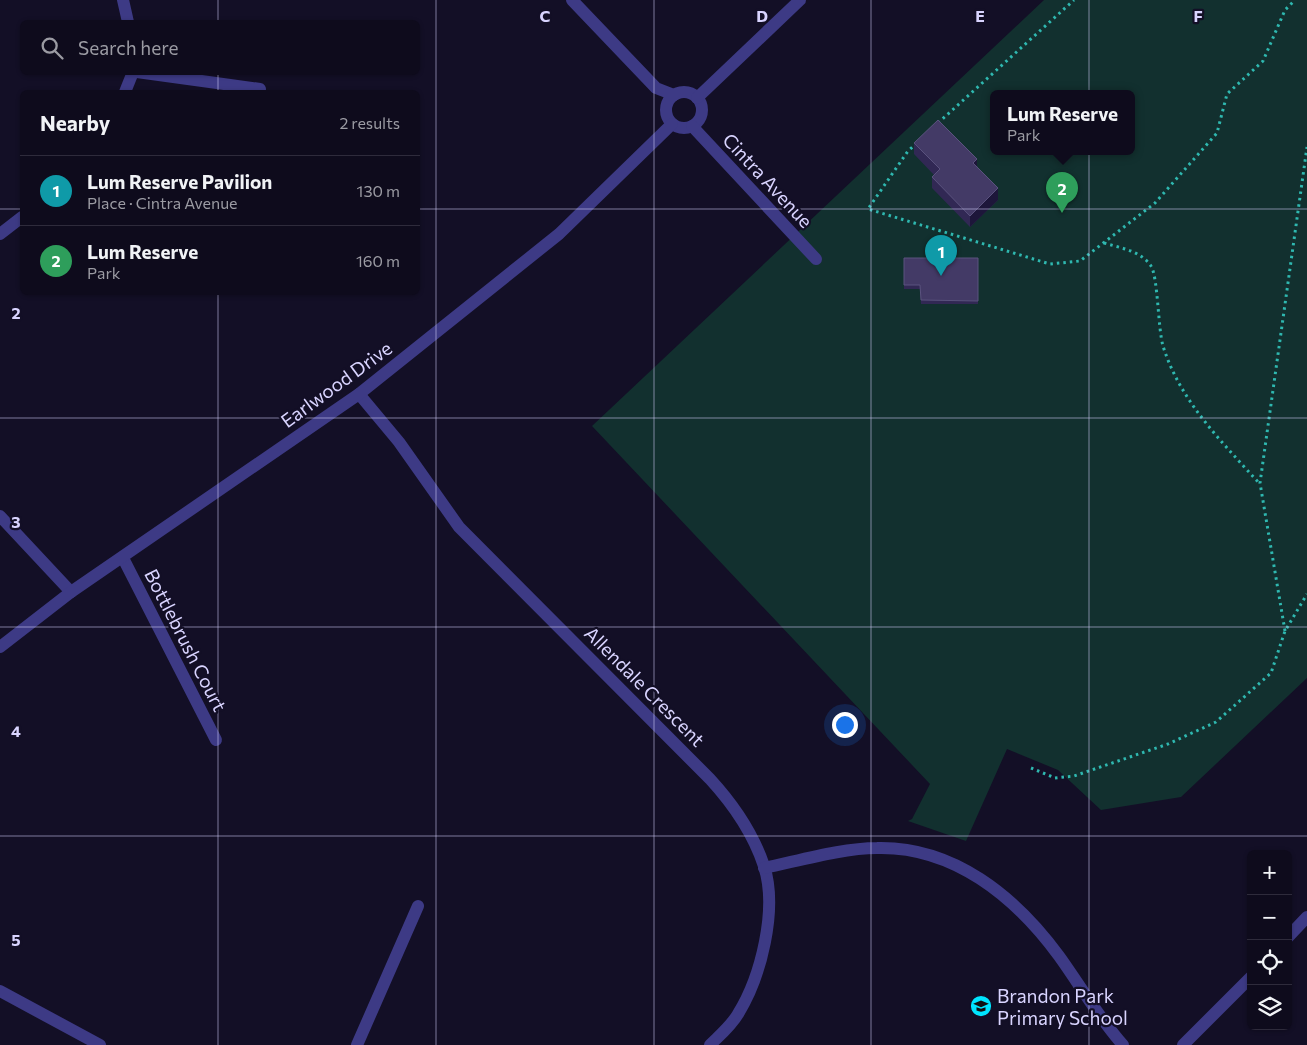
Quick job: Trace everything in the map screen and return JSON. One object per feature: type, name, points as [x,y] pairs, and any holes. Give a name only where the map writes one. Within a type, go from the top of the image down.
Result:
[{"type":"street","points":[[123,0],[128,20]]},
{"type":"street","points":[[572,0],[656,88],[674,95],[686,92],[697,98],[702,110],[701,116],[692,126],[680,127],[672,124],[668,119],[666,107],[674,95]]},
{"type":"street","points":[[697,98],[800,0]]},
{"type":"street","points":[[126,90],[131,75]]},
{"type":"street","points":[[157,75],[260,90]]},
{"type":"street","name":"Earlwood Drive","points":[[0,647],[71,592],[359,394],[559,234],[672,124]]},
{"type":"street","name":"Cintra Avenue","points":[[692,126],[816,259]]},
{"type":"street","points":[[0,234],[20,219]]},
{"type":"street","name":"Allendale Crescent","points":[[359,394],[399,442],[459,527],[723,793],[751,836],[764,868],[767,919],[758,971],[737,1015],[710,1045]]},
{"type":"street","points":[[0,516],[71,592]]},
{"type":"street","name":"Bottlebrush Court","points":[[123,558],[216,740]]},
{"type":"street","points":[[764,868],[876,848],[911,850],[931,854],[954,863],[987,883],[1017,909],[1058,955],[1094,1008],[1123,1045]]},
{"type":"street","points":[[356,1045],[418,906]]},
{"type":"street","points":[[1292,933],[1307,916]]},
{"type":"street","points":[[1183,1045],[1247,981]]},
{"type":"street","points":[[0,991],[100,1045]]},
{"type":"path","points":[[937,124],[1074,0]]},
{"type":"path","points":[[922,138],[908,151],[868,209],[1050,264],[1080,261],[1155,203],[1217,133],[1227,94],[1263,61],[1285,10],[1294,0]]},
{"type":"path","points":[[1285,631],[1260,483],[1307,147]]},
{"type":"path","points":[[1104,243],[1139,254],[1152,267],[1163,345],[1182,390],[1202,419],[1260,483]]},
{"type":"path","points":[[1031,768],[1055,778],[1074,776],[1168,744],[1216,722],[1271,673],[1285,631],[1307,594]]},
{"type":"green space","points":[[1044,0],[1307,0],[1307,678],[1181,797],[1101,810],[1058,770],[1007,749],[966,841],[908,821],[912,819],[930,784],[592,426]]},
{"type":"building","points":[[938,120],[977,159],[973,163],[998,188],[970,216],[932,177],[940,169],[914,143]]},
{"type":"building","points":[[904,258],[978,258],[978,301],[921,300],[920,285],[904,285]]},
{"type":"place","name":"Lum Reserve","points":[[1062,213]]},
{"type":"place","name":"Lum Reserve Pavilion","points":[[941,276]]},
{"type":"place","name":"Brandon Park Primary School","points":[[981,1006]]}]
